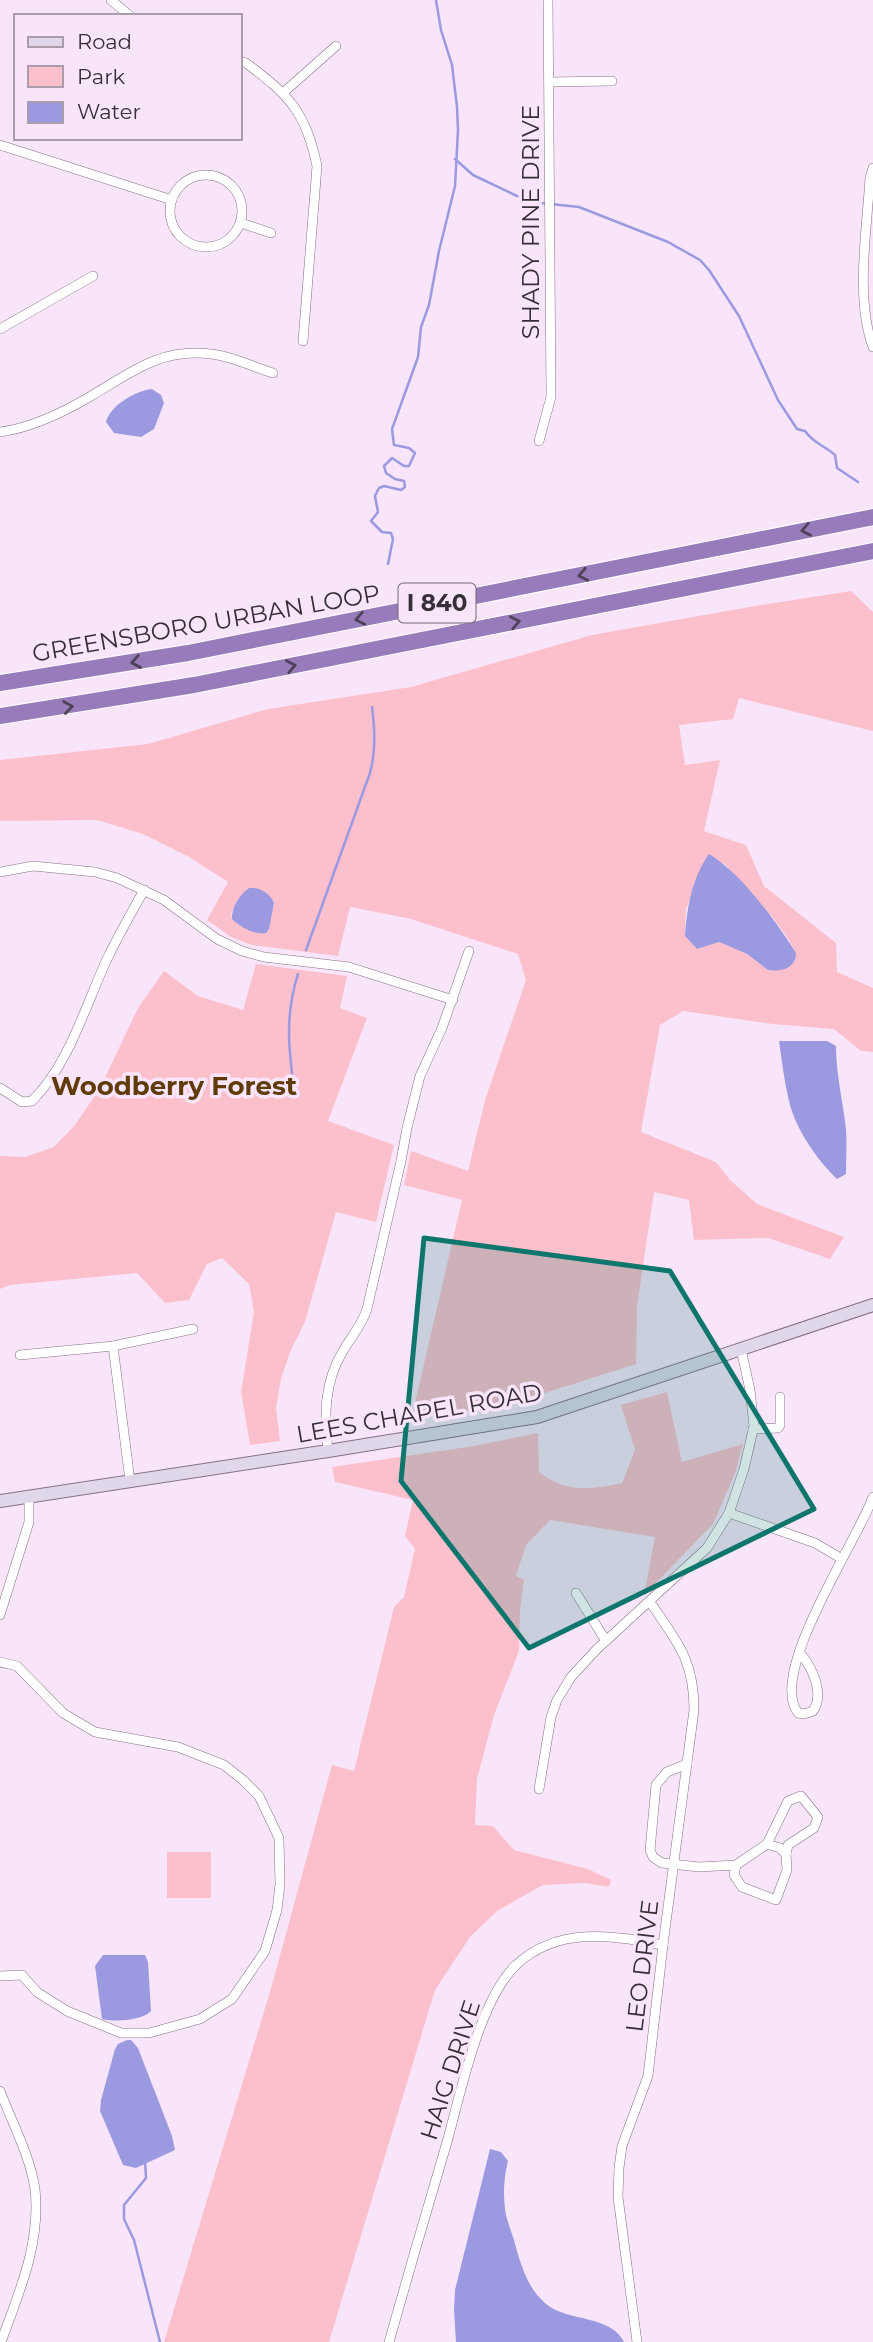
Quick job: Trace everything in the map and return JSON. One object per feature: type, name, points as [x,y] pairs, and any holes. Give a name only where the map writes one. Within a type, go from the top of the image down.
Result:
[{"type":"highway","name":"GREENSBORO URBAN LOOP","points":[[0,683],[176,655],[873,517]]},
{"type":"highway","name":"I 840","points":[[0,716],[194,685],[873,551]]},
{"type":"highway","points":[[730,579],[873,562]]},
{"type":"main road","name":"LEES CHAPEL ROAD","points":[[0,1501],[537,1416],[873,1305]]},
{"type":"street","points":[[112,0],[128,14]]},
{"type":"street","name":"SHADY PINE DRIVE","points":[[539,441],[551,397],[548,0]]},
{"type":"street","points":[[284,92],[336,46]]},
{"type":"street","points":[[242,62],[284,92],[303,122],[313,145],[317,166],[303,341]]},
{"type":"street","points":[[549,82],[612,81]]},
{"type":"street","points":[[0,145],[172,200]]},
{"type":"street","points":[[873,168],[870,178],[863,306],[873,347]]},
{"type":"street","points":[[218,177],[230,184],[239,195],[243,209],[241,223],[234,235],[223,244],[195,246],[183,239],[174,227],[170,214],[172,200],[179,188],[190,179],[218,177]]},
{"type":"street","points":[[241,223],[271,233]]},
{"type":"street","points":[[0,329],[93,276]]},
{"type":"street","points":[[0,432],[47,417],[89,397],[146,363],[176,354],[212,354],[273,373]]},
{"type":"street","points":[[0,872],[33,866],[78,869],[117,878],[164,900],[217,939],[242,951],[264,957],[349,967],[453,1000]]},
{"type":"street","points":[[0,1088],[22,1102],[32,1101],[48,1085],[108,957],[144,890]]},
{"type":"street","points":[[328,1451],[325,1411],[330,1382],[341,1353],[360,1327],[367,1309],[417,1089],[453,1000],[469,951]]},
{"type":"street","points":[[20,1355],[113,1346],[193,1329]]},
{"type":"street","points":[[113,1346],[130,1481]]},
{"type":"street","points":[[539,1789],[551,1717],[557,1700],[571,1677],[707,1548],[729,1513],[744,1469],[753,1429],[750,1390],[741,1349]]},
{"type":"street","points":[[753,1429],[778,1428],[780,1397]]},
{"type":"street","points":[[0,1615],[27,1532],[29,1497]]},
{"type":"street","points":[[800,1653],[812,1669],[817,1700],[813,1711],[803,1714],[794,1708],[790,1686],[800,1653],[815,1609],[873,1497]]},
{"type":"street","points":[[729,1513],[815,1543],[842,1559]]},
{"type":"street","points":[[576,1594],[606,1641]]},
{"type":"street","name":"LEO DRIVE","points":[[637,2342],[618,2197],[619,2168],[622,2147],[648,2076],[694,1710],[690,1671],[675,1636],[650,1602]]},
{"type":"street","points":[[0,1662],[17,1666],[63,1713],[96,1732],[178,1747],[224,1765],[259,1796],[275,1824],[279,1838],[280,1872],[278,1910],[265,1951],[232,1999],[200,2019],[149,2033],[121,2033],[67,2011],[37,1992],[22,1975],[0,1976]]},
{"type":"street","points":[[687,1764],[667,1772],[656,1785],[650,1850],[653,1857],[662,1863],[699,1867],[736,1865],[767,1844],[788,1801],[801,1796],[818,1817],[814,1828],[788,1845],[787,1870],[776,1900],[742,1887],[734,1875],[736,1865]]},
{"type":"street","points":[[767,1844],[780,1848],[786,1854]]},
{"type":"street","name":"HAIG DRIVE","points":[[389,2342],[467,2070],[486,2012],[499,1985],[517,1964],[547,1945],[580,1936],[615,1936],[663,1945]]},
{"type":"street","points":[[0,2091],[29,2166],[36,2211],[30,2260],[1,2342]]},
{"type":"highlighted area","points":[[424,1238],[670,1271],[814,1509],[529,1648],[401,1481]]},
{"type":"green space","points":[[851,591],[873,612],[873,731],[739,698],[733,719],[679,725],[685,765],[720,760],[704,831],[746,845],[764,886],[836,943],[837,972],[873,988],[873,1052],[861,1051],[834,1029],[773,1024],[683,1011],[660,1025],[641,1132],[716,1162],[730,1180],[757,1204],[844,1237],[830,1259],[768,1238],[694,1240],[689,1200],[654,1192],[637,1306],[636,1364],[548,1392],[486,1407],[411,1420],[462,1200],[404,1185],[411,1151],[468,1171],[485,1100],[526,980],[518,954],[411,919],[350,907],[338,956],[252,945],[231,937],[207,920],[228,882],[189,857],[143,834],[97,820],[0,821],[0,760],[148,744],[268,709],[411,687],[592,635]],"holes":[[[724,863],[786,935],[796,957],[768,970],[747,954],[719,942],[697,949],[685,935],[686,910],[696,880]],[[254,888],[267,893],[274,903],[268,931],[263,933],[245,928],[231,916],[232,911]]]},
{"type":"green space","points":[[256,964],[347,976],[340,1008],[367,1018],[328,1121],[394,1145],[376,1222],[336,1212],[305,1322],[290,1352],[281,1379],[276,1408],[280,1441],[250,1445],[241,1392],[254,1312],[249,1284],[222,1258],[207,1264],[189,1300],[165,1303],[137,1273],[10,1285],[0,1289],[0,1156],[25,1157],[54,1147],[75,1125],[100,1088],[138,1008],[164,971],[198,996],[243,1010]]},
{"type":"green space","points":[[667,1392],[682,1462],[743,1444],[735,1473],[713,1524],[644,1595],[655,1537],[550,1520],[526,1545],[516,1576],[524,1579],[519,1651],[494,1715],[477,1779],[475,1825],[493,1826],[514,1850],[588,1869],[611,1880],[609,1887],[585,1883],[543,1885],[497,1911],[470,1937],[435,1990],[329,2342],[164,2342],[272,1985],[332,1765],[354,1771],[394,1607],[404,1597],[415,1549],[405,1536],[413,1500],[335,1482],[332,1467],[474,1446],[538,1433],[539,1472],[549,1479],[579,1488],[622,1483],[635,1450],[621,1405]]},
{"type":"green space","points":[[167,1852],[211,1852],[211,1898],[167,1898]]},
{"type":"water","points":[[152,389],[161,395],[164,403],[154,429],[141,437],[114,433],[106,422],[113,410],[131,396]]},
{"type":"water","points":[[709,854],[733,873],[757,898],[796,953],[791,965],[783,969],[768,970],[747,954],[719,942],[697,949],[685,936],[691,893]]},
{"type":"water","points":[[249,888],[264,891],[274,903],[266,933],[248,930],[232,919],[237,902]]},
{"type":"water","points":[[779,1041],[827,1041],[836,1046],[846,1140],[846,1174],[837,1179],[822,1163],[796,1122],[787,1094]]},
{"type":"water","points":[[103,1955],[145,1955],[148,1962],[151,2011],[128,2020],[102,2019],[95,1966]]},
{"type":"water","points":[[131,2040],[138,2048],[175,2150],[136,2168],[123,2165],[100,2111],[115,2049],[118,2044]]},
{"type":"water","points":[[490,2149],[501,2152],[508,2161],[504,2185],[506,2213],[524,2271],[534,2290],[548,2306],[566,2314],[604,2324],[619,2334],[624,2342],[456,2342],[455,2290]]},
{"type":"waterway","points":[[388,564],[393,539],[391,533],[382,532],[371,521],[378,512],[375,496],[379,488],[384,486],[401,490],[405,487],[404,481],[386,473],[384,466],[392,458],[404,466],[409,466],[415,453],[409,448],[394,445],[392,429],[418,357],[421,327],[429,305],[455,186],[457,107],[452,65],[441,30],[436,0]]},
{"type":"waterway","points":[[455,159],[473,175],[517,196],[541,203],[579,207],[668,242],[700,260],[739,316],[778,400],[797,429],[805,431],[835,455],[837,468],[858,482]]},
{"type":"waterway","points":[[306,950],[370,773],[374,740],[372,707]]},
{"type":"waterway","points":[[295,1096],[289,1020],[298,974]]},
{"type":"waterway","points":[[145,2161],[146,2178],[124,2205],[124,2219],[134,2240],[160,2342]]},
{"type":"district","name":"Woodberry Forest","points":[[174,1086]]}]
